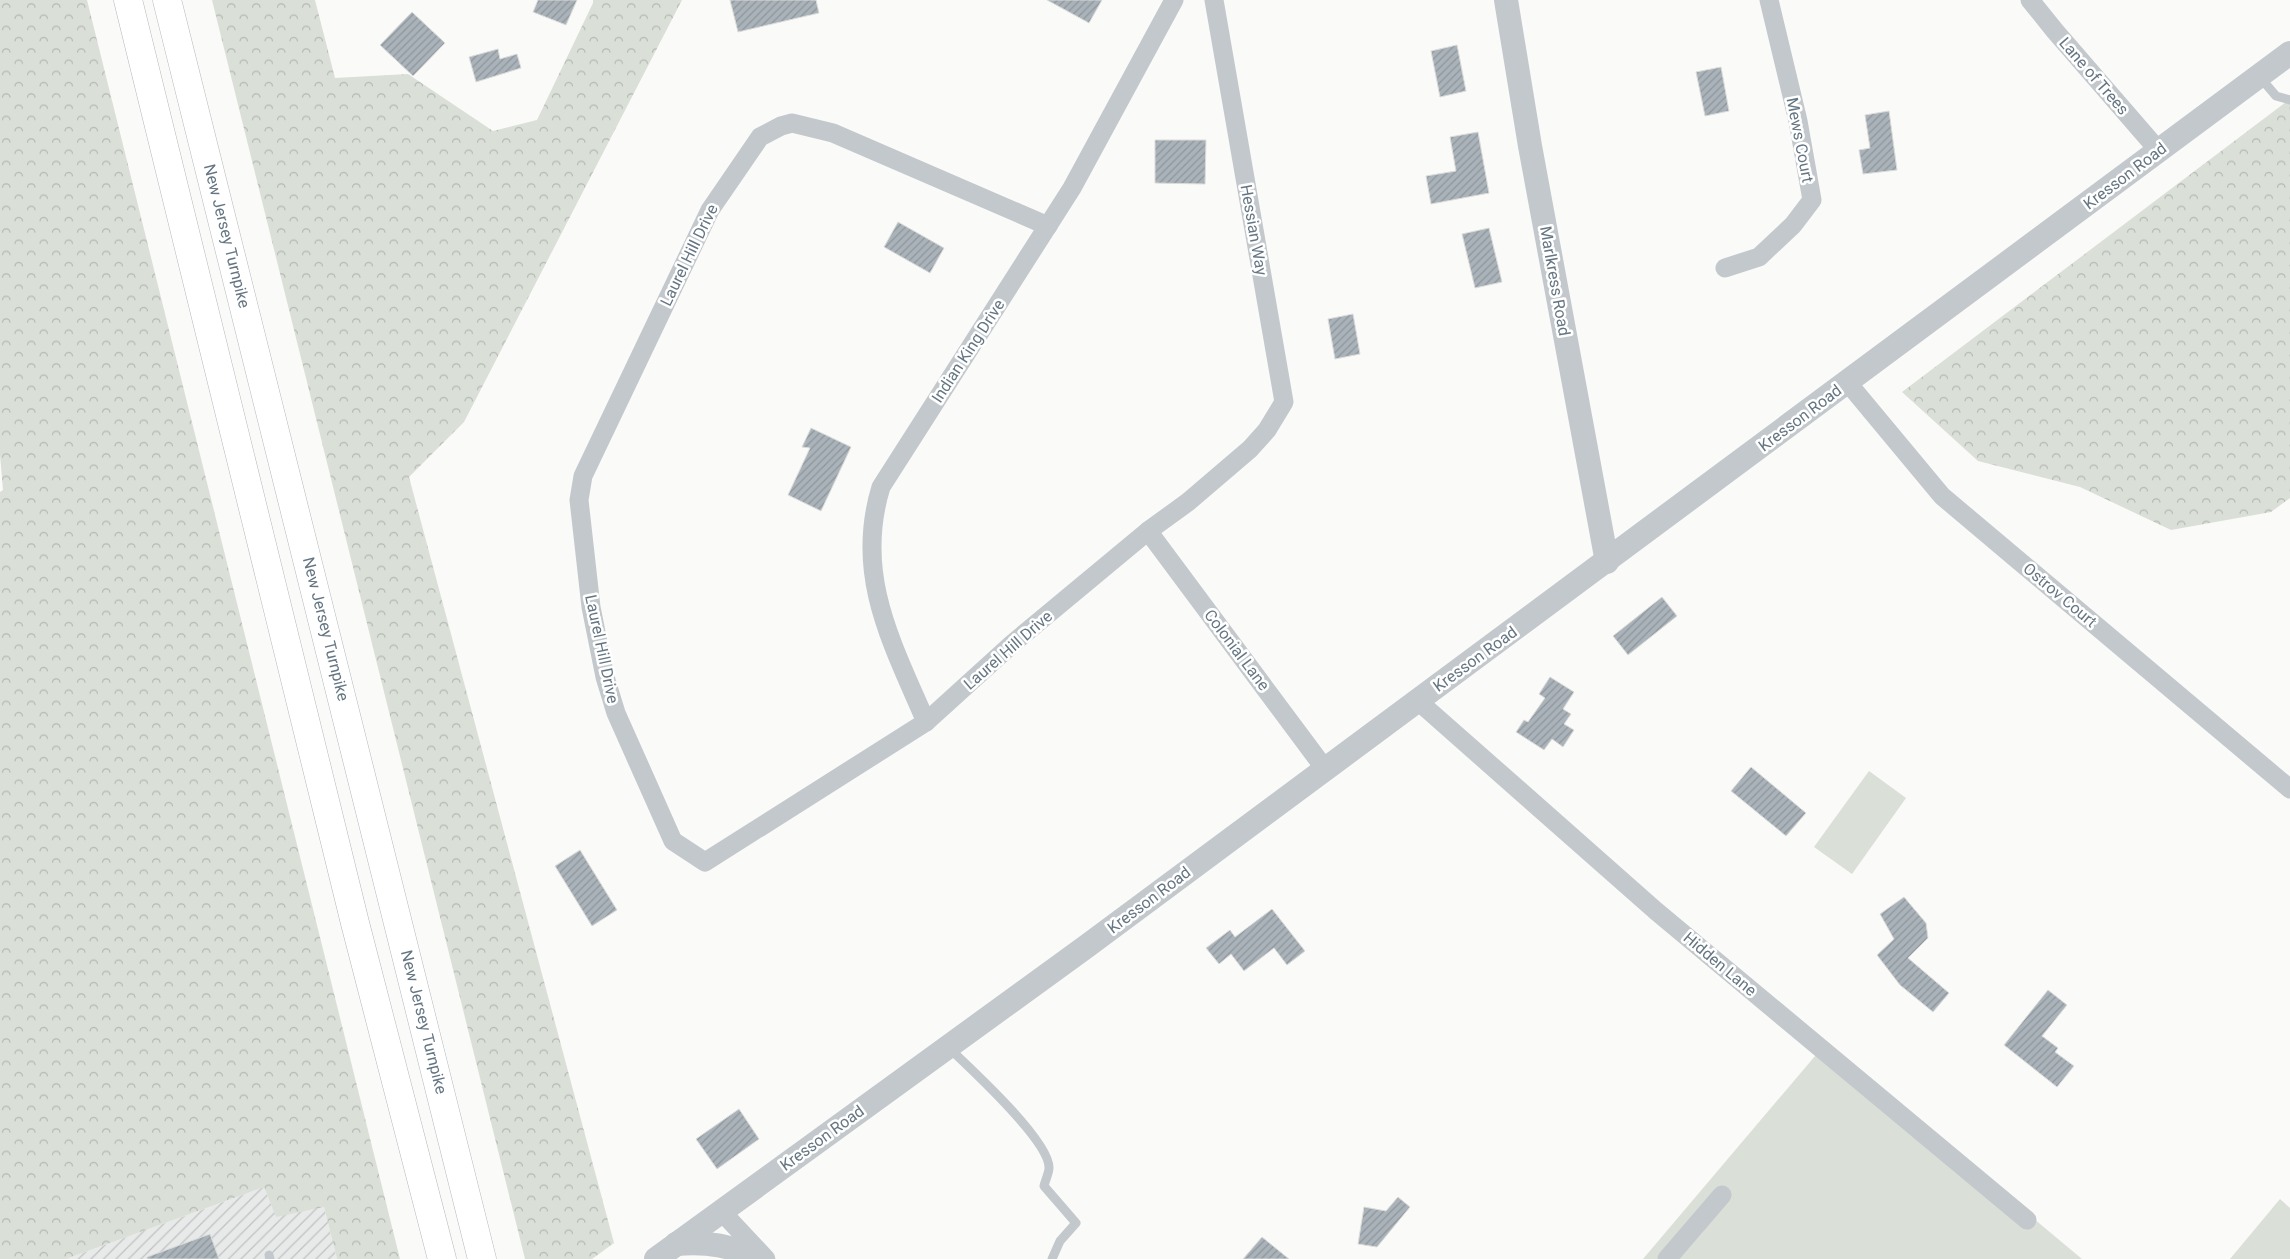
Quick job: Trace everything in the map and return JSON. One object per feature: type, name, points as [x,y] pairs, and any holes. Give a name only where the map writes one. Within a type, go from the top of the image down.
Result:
[{"type":"highway","points":[[128,0],[355,923],[442,1259]]},
{"type":"highway","name":"New Jersey Turnpike","points":[[167,0],[482,1259]]},
{"type":"street","name":"Indian King Drive","points":[[926,722],[879,608],[872,568],[873,512],[881,487],[1072,188],[1174,0]]},
{"type":"street","name":"Hessian Way","points":[[1214,0],[1284,402],[1267,430],[1250,449]]},
{"type":"street","name":"Marlkress Road","points":[[1506,0],[1530,146],[1607,562]]},
{"type":"street","name":"Mews Court","points":[[1725,268],[1759,257],[1793,225],[1812,200],[1798,121],[1769,0]]},
{"type":"street","name":"Lane of Trees","points":[[2030,0],[2160,151]]},
{"type":"street","name":"Kresson Road","points":[[656,1259],[949,1048],[1607,562],[2290,53]]},
{"type":"street","name":"Laurel Hill Drive","points":[[1048,226],[833,133],[810,126],[792,124],[781,126],[760,137],[710,210],[583,476],[579,500],[591,607],[605,677],[616,713],[673,841],[705,862],[926,722],[1012,644],[1148,531],[1188,502],[1250,449]]},
{"type":"street","name":"Ostrov Court","points":[[1848,383],[1942,496],[2290,789]]},
{"type":"street","name":"Colonial Lane","points":[[1148,531],[1326,769]]},
{"type":"street","name":"Hidden Lane","points":[[1418,701],[1656,911],[2027,1220]]},
{"type":"street","points":[[1667,1259],[1722,1195]]},
{"type":"street","points":[[722,1212],[766,1259]]},
{"type":"street","points":[[676,1244],[697,1242],[721,1244],[760,1259]]},
{"type":"lane","points":[[2259,76],[2276,96],[2290,100]]},
{"type":"lane","points":[[949,1048],[1005,1103],[1042,1148],[1049,1167],[1044,1186],[1076,1223],[1060,1241],[1052,1259]]},
{"type":"shaded area","points":[[264,1187],[276,1216],[324,1207],[337,1259],[66,1259]]},
{"type":"green space","points":[[0,0],[87,0],[400,1259],[337,1259],[324,1207],[276,1217],[264,1187],[66,1259],[0,1259],[0,492],[3,490],[0,455]]},
{"type":"green space","points":[[212,0],[315,0],[335,78],[408,74],[493,131],[537,120],[593,0],[682,0],[464,422],[409,477],[614,1243],[592,1259],[525,1259]]},
{"type":"green space","points":[[2290,99],[2290,498],[2271,512],[2171,530],[2080,487],[1978,461],[1902,392]]},
{"type":"green space","points":[[1869,771],[1906,798],[1852,874],[1814,847]]},
{"type":"green space","points":[[1821,1049],[1991,1183],[2082,1259],[1643,1259]]},
{"type":"green space","points":[[2280,1199],[2290,1208],[2290,1259],[2230,1259]]},
{"type":"building","points":[[538,0],[577,0],[566,25],[533,12]]},
{"type":"building","points":[[730,0],[816,0],[819,13],[738,32]]},
{"type":"building","points":[[1047,0],[1102,0],[1089,23]]},
{"type":"building","points":[[412,12],[445,43],[413,76],[380,45]]},
{"type":"building","points":[[1457,45],[1466,91],[1440,97],[1431,51]]},
{"type":"building","points":[[498,49],[500,59],[517,54],[521,68],[476,82],[469,57]]},
{"type":"building","points":[[1721,67],[1729,111],[1705,116],[1696,72]]},
{"type":"building","points":[[1889,111],[1897,170],[1863,174],[1859,150],[1870,148],[1865,115]]},
{"type":"building","points":[[1478,132],[1489,193],[1431,204],[1426,176],[1456,171],[1450,137]]},
{"type":"building","points":[[1155,140],[1206,140],[1205,184],[1155,183]]},
{"type":"building","points":[[898,222],[944,248],[930,273],[884,247]]},
{"type":"building","points":[[1489,228],[1502,282],[1475,288],[1462,234]]},
{"type":"building","points":[[1353,314],[1360,354],[1335,359],[1328,319]]},
{"type":"building","points":[[811,428],[851,447],[821,511],[788,495],[810,448],[802,447]]},
{"type":"building","points":[[1662,597],[1677,616],[1628,655],[1613,636]]},
{"type":"building","points":[[1550,677],[1574,692],[1563,709],[1571,714],[1564,724],[1574,730],[1563,747],[1552,739],[1544,750],[1516,732],[1524,720],[1528,722],[1545,698],[1539,694]]},
{"type":"building","points":[[1751,767],[1806,813],[1786,836],[1731,791]]},
{"type":"building","points":[[580,850],[617,910],[592,926],[555,866]]},
{"type":"building","points":[[1904,897],[1926,923],[1928,938],[1908,958],[1949,993],[1933,1012],[1900,985],[1877,955],[1894,939],[1880,914]]},
{"type":"building","points":[[1272,909],[1305,951],[1287,965],[1274,948],[1244,971],[1231,954],[1219,964],[1206,948],[1230,930],[1235,937]]},
{"type":"building","points":[[2048,990],[2067,1005],[2042,1036],[2058,1048],[2055,1052],[2074,1066],[2057,1087],[2004,1045]]},
{"type":"building","points":[[739,1109],[759,1139],[717,1169],[696,1139]]},
{"type":"building","points":[[1398,1197],[1410,1207],[1377,1247],[1358,1244],[1364,1207],[1386,1211]]},
{"type":"building","points":[[210,1234],[219,1259],[147,1259],[147,1257]]},
{"type":"building","points":[[1262,1237],[1289,1259],[1243,1259]]}]
